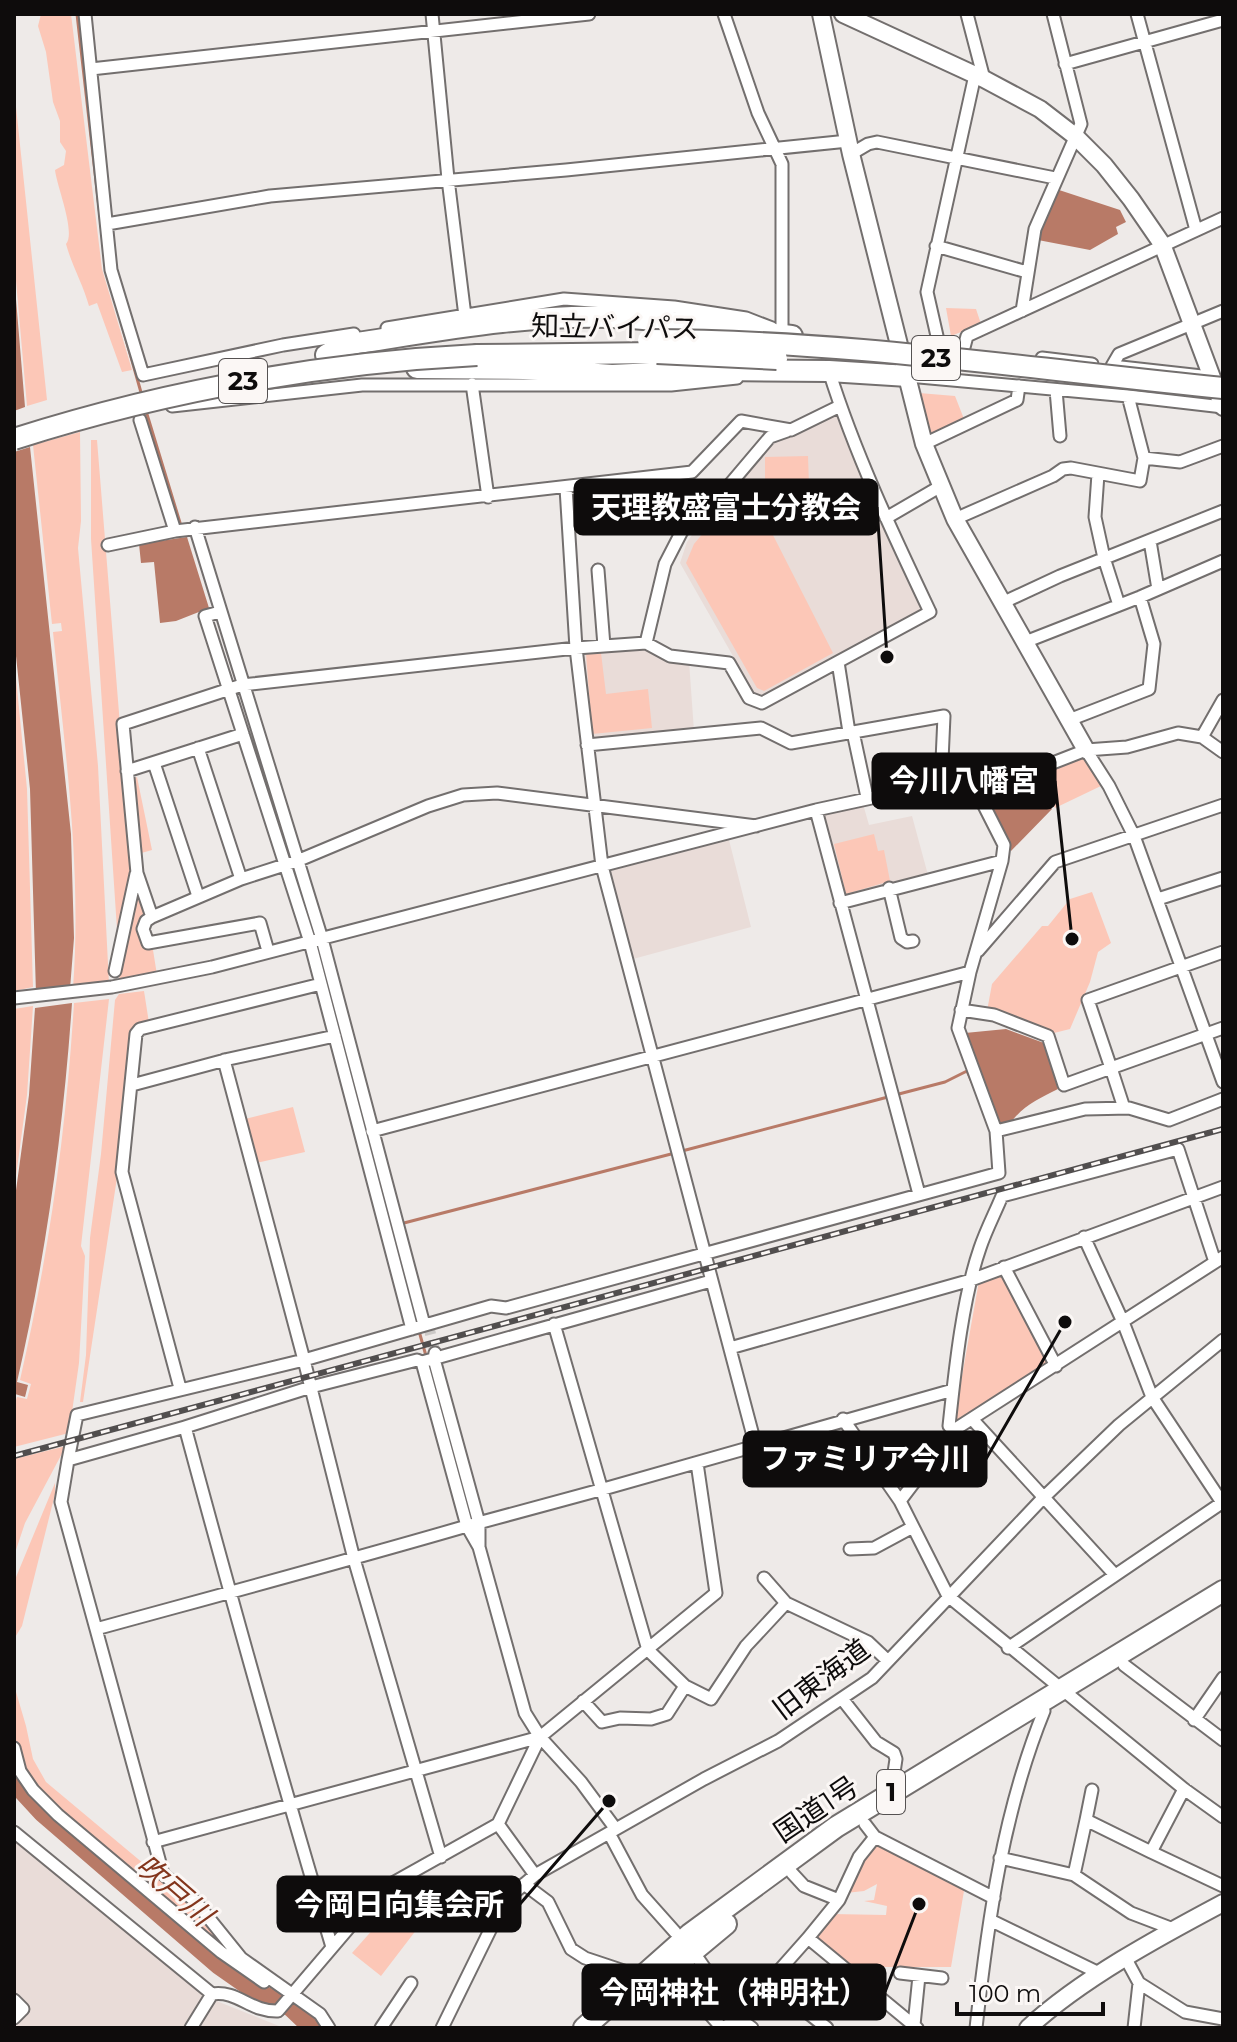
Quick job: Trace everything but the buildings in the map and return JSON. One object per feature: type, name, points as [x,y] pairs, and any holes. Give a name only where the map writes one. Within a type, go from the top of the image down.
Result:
[{"type":"highway","points":[[326,355],[344,345],[531,319],[573,317],[638,319],[899,345]]},
{"type":"highway","name":"知立バイパス","points":[[14,425],[180,380],[326,355],[476,348],[749,343],[1219,381]]},
{"type":"highway","name":"知立バイパス","points":[[652,346],[863,364],[1223,404]]},
{"type":"highway","name":"知立バイパス","points":[[14,439],[71,421],[206,388],[476,348]]},
{"type":"highway","points":[[206,388],[256,387],[413,368],[524,369],[612,375],[708,370],[829,371],[908,376]]},
{"type":"highway","name":"国道1号","points":[[584,2028],[690,1934],[836,1827],[1065,1692],[1223,1591]]},
{"type":"highway","name":"国道1号","points":[[602,2028],[792,1873],[870,1830],[1044,1711],[1065,1692],[1124,1665],[1223,1604]]},
{"type":"street","points":[[85,14],[111,270],[143,375],[283,345],[564,299],[674,307],[746,318],[768,325],[782,335]]},
{"type":"street","points":[[432,14],[465,316]]},
{"type":"street","points":[[91,69],[589,14]]},
{"type":"street","points":[[724,14],[758,113],[782,164],[782,335]]},
{"type":"street","points":[[821,14],[849,147],[924,444],[955,519],[1109,786],[1134,836],[1223,1082]]},
{"type":"street","points":[[843,14],[1040,109],[1075,136],[1122,187],[1162,244],[1192,323],[1219,381],[1223,404],[908,376]]},
{"type":"street","points":[[937,348],[927,292],[956,158],[979,77],[967,14]]},
{"type":"street","points":[[1022,311],[1035,229],[1081,124],[1053,14]]},
{"type":"street","points":[[1137,14],[1196,230]]},
{"type":"street","points":[[1065,64],[1222,20]]},
{"type":"street","points":[[107,224],[270,196],[777,149],[849,147],[877,142],[1055,178]]},
{"type":"street","points":[[963,351],[967,336],[1223,218]]},
{"type":"street","points":[[936,246],[1027,272]]},
{"type":"street","points":[[1112,366],[1119,354],[1223,311]]},
{"type":"street","points":[[899,345],[1112,366],[1219,381]]},
{"type":"street","points":[[152,917],[137,873],[123,724],[242,685],[646,643],[670,656],[729,663],[749,698],[762,703],[930,612],[886,518],[829,371]]},
{"type":"street","points":[[14,446],[60,431],[182,404],[348,386],[681,385],[773,372]]},
{"type":"street","points":[[472,384],[488,497]]},
{"type":"street","points":[[924,444],[1017,400],[1015,386]]},
{"type":"street","points":[[1056,390],[1060,436]]},
{"type":"street","points":[[955,519],[1063,469],[1140,481],[1144,458],[1128,396]]},
{"type":"street","points":[[646,643],[665,564],[682,531],[709,509],[770,437],[840,406]]},
{"type":"street","points":[[140,420],[175,531]]},
{"type":"street","points":[[108,545],[195,527],[488,497],[692,472],[741,421],[791,430]]},
{"type":"street","points":[[1144,458],[1180,462],[1223,446]]},
{"type":"street","points":[[1098,474],[1095,517],[1119,605]]},
{"type":"street","points":[[886,518],[941,486]]},
{"type":"street","points":[[566,488],[576,648],[602,866],[756,1447]]},
{"type":"street","points":[[1002,603],[1223,511]]},
{"type":"street","points":[[195,527],[291,863]]},
{"type":"street","points":[[1150,541],[1158,589]]},
{"type":"street","points":[[1025,642],[1223,561]]},
{"type":"street","points":[[598,570],[604,646]]},
{"type":"street","points":[[1069,720],[1149,689],[1154,644],[1140,597]]},
{"type":"street","points":[[220,612],[205,616],[227,688],[316,940],[423,1321],[428,1324]]},
{"type":"street","points":[[838,662],[867,797]]},
{"type":"street","points":[[1202,737],[1223,700]]},
{"type":"street","points":[[587,745],[761,728],[791,743],[944,716],[941,783]]},
{"type":"street","points":[[14,998],[112,987],[212,967],[867,797],[970,778],[1015,774],[1086,750],[1127,747],[1178,733],[1202,737],[1223,752]]},
{"type":"street","points":[[127,771],[243,734]]},
{"type":"street","points":[[198,748],[241,879]]},
{"type":"street","points":[[154,763],[198,896]]},
{"type":"street","points":[[329,2028],[320,2014],[241,1958],[195,1901],[163,1874],[61,1502],[77,1415],[304,1360],[491,1306],[506,1308],[999,1173],[996,1131],[958,1028],[1004,845],[970,778]]},
{"type":"street","points":[[268,951],[260,923],[148,943],[143,929],[152,917],[198,896],[463,795],[497,793],[756,826]]},
{"type":"street","points":[[975,955],[1055,862],[1223,805]]},
{"type":"street","points":[[816,810],[919,1194]]},
{"type":"street","points":[[840,903],[1002,861]]},
{"type":"street","points":[[115,971],[137,873]]},
{"type":"street","points":[[1158,899],[1223,878]]},
{"type":"street","points":[[889,888],[901,938],[907,942],[913,941]]},
{"type":"street","points":[[316,940],[321,984],[412,1329]]},
{"type":"street","points":[[1124,1108],[1088,1000],[1223,952]]},
{"type":"street","points":[[372,1131],[970,972]]},
{"type":"street","points":[[180,1388],[122,1172],[136,1034],[140,1029],[321,984]]},
{"type":"street","points":[[961,1010],[994,1015],[1048,1036],[1064,1085],[1223,1028]]},
{"type":"street","points":[[132,1085],[224,1060],[335,1036]]},
{"type":"street","points":[[224,1060],[354,1559],[441,1857]]},
{"type":"street","points":[[996,1131],[1085,1109],[1124,1108],[1169,1120],[1223,1099]]},
{"type":"street","points":[[900,1501],[954,1430],[1219,1260],[1178,1149],[1002,1196],[980,1248],[971,1280],[953,1390],[949,1426],[954,1430]]},
{"type":"street","points":[[730,1348],[971,1280],[1223,1187]]},
{"type":"street","points":[[1008,1648],[1223,1503],[1152,1397],[1123,1322],[1084,1237]]},
{"type":"street","points":[[1004,1267],[1056,1366]]},
{"type":"street","points":[[68,1460],[311,1387],[417,1360],[422,1362],[435,1355],[711,1281]]},
{"type":"street","points":[[554,1324],[648,1650],[685,1686],[711,1699],[746,1646],[786,1603]]},
{"type":"street","name":"旧東海道","points":[[442,2028],[509,1897],[535,1875],[778,1741],[872,1678],[1042,1499],[1119,1425],[1223,1340]]},
{"type":"street","points":[[435,1355],[479,1523],[479,1547]]},
{"type":"street","points":[[422,1362],[467,1526],[479,1547],[525,1713],[540,1737],[581,1782],[612,1830],[642,1895],[675,1932]]},
{"type":"street","points":[[96,1629],[953,1390]]},
{"type":"street","points":[[843,1419],[900,1501],[948,1596],[1008,1648],[1223,1817]]},
{"type":"street","points":[[972,1419],[1042,1499],[1115,1575]]},
{"type":"street","points":[[185,1427],[289,1804],[332,1947]]},
{"type":"street","points":[[14,1832],[212,1994],[225,1992],[263,2012],[278,2011],[382,1889],[498,1824],[540,1737],[716,1593],[697,1463]]},
{"type":"street","points":[[850,1549],[874,1548],[913,1527]]},
{"type":"street","points":[[764,1578],[786,1603],[868,1642],[887,1660]]},
{"type":"street","points":[[1124,1665],[1223,1740]]},
{"type":"street","points":[[1194,1720],[1223,1678]]},
{"type":"street","points":[[583,1701],[602,1722],[620,1718],[651,1719],[667,1714],[685,1686]]},
{"type":"street","points":[[843,1700],[876,1742],[894,1753],[896,1759],[890,1793]]},
{"type":"street","points":[[976,2028],[1007,1821],[1026,1753],[1044,1711]]},
{"type":"street","points":[[153,1842],[540,1737]]},
{"type":"street","points":[[14,1748],[20,1771],[33,1790],[58,1815],[241,1967],[282,1992],[293,1993]]},
{"type":"street","points":[[1151,1852],[1184,1789]]},
{"type":"street","points":[[1074,1875],[1092,1790]]},
{"type":"street","points":[[1086,1820],[1223,1886]]},
{"type":"street","points":[[498,1824],[535,1875]]},
{"type":"street","points":[[663,1976],[707,2011],[722,2028],[740,2019],[839,1900],[870,1830],[994,1898]]},
{"type":"street","points":[[1000,1858],[1074,1875],[1131,1913],[1173,1929]]},
{"type":"street","points":[[792,1873],[804,1886],[839,1900]]},
{"type":"street","points":[[524,1884],[548,1902],[571,1949],[585,1958],[642,1977]]},
{"type":"street","points":[[1033,2027],[1063,1999],[1101,1974],[1173,1929],[1223,1903]]},
{"type":"street","points":[[990,1920],[1101,1974]]},
{"type":"street","points":[[808,1938],[915,2026]]},
{"type":"street","points":[[1126,1959],[1139,1983],[1185,2012],[1223,2019]]},
{"type":"street","points":[[699,1960],[740,2019],[752,2028]]},
{"type":"street","points":[[900,1973],[942,1978]]},
{"type":"street","points":[[915,2026],[919,1976]]},
{"type":"street","points":[[769,1982],[827,2028]]},
{"type":"street","points":[[381,2028],[411,1983]]},
{"type":"street","points":[[1134,2028],[1139,1983]]},
{"type":"street","points":[[191,2028],[212,1994]]},
{"type":"street","points":[[14,2000],[23,2009],[14,2018]]},
{"type":"shaded area","points":[[41,14],[71,14],[102,269],[132,370],[122,372],[97,303],[89,306],[66,244],[69,230],[55,170],[64,165],[66,151],[60,142],[60,121],[53,102],[46,52],[38,26]]},
{"type":"shaded area","points":[[14,88],[47,400],[27,406],[14,258]]},
{"type":"shaded area","points":[[1056,189],[1120,210],[1126,222],[1116,227],[1118,234],[1090,250],[1038,240]]},
{"type":"shaded area","points":[[14,275],[25,407],[14,411]]},
{"type":"shaded area","points":[[946,308],[976,309],[981,324],[951,336]]},
{"type":"shaded area","points":[[919,393],[955,396],[964,419],[929,435]]},
{"type":"shaded area","points":[[840,413],[924,608],[762,696],[754,693],[680,563],[687,542],[699,525],[772,441]]},
{"type":"shaded area","points":[[80,432],[81,521],[78,548],[98,766],[109,984],[73,988],[74,854],[53,632],[62,631],[61,623],[52,624],[33,445]]},
{"type":"shaded area","points":[[91,440],[97,440],[132,874],[118,944],[91,539]]},
{"type":"shaded area","points":[[30,447],[71,834],[74,938],[70,989],[36,994],[30,789],[14,637],[14,452]]},
{"type":"shaded area","points":[[808,456],[809,485],[765,486],[765,457]]},
{"type":"shaded area","points":[[746,482],[833,653],[764,691],[757,688],[686,563],[694,544]]},
{"type":"shaded area","points":[[187,537],[209,608],[176,621],[160,623],[154,562],[141,563],[139,544]]},
{"type":"shaded area","points":[[642,646],[689,661],[694,731],[590,741],[583,650]]},
{"type":"shaded area","points":[[586,653],[601,653],[606,694],[648,689],[652,728],[592,734]]},
{"type":"shaded area","points":[[14,658],[27,789],[33,987],[14,991]]},
{"type":"shaded area","points":[[1085,753],[1103,785],[1055,808],[1038,773]]},
{"type":"shaded area","points":[[1033,774],[1052,809],[1011,851],[979,782]]},
{"type":"shaded area","points":[[137,777],[152,850],[138,854],[132,779]]},
{"type":"shaded area","points":[[863,804],[869,825],[912,816],[928,875],[842,897],[824,815]]},
{"type":"shaded area","points":[[874,834],[878,851],[884,850],[890,881],[846,894],[834,844]]},
{"type":"shaded area","points":[[729,840],[751,927],[633,959],[610,871]]},
{"type":"shaded area","points":[[139,891],[146,913],[139,927],[145,946],[153,950],[157,975],[118,984],[136,892]]},
{"type":"shaded area","points":[[1092,892],[1111,943],[1098,952],[1090,982],[1070,1029],[1050,1034],[987,1011],[992,984],[1042,926],[1048,926],[1070,899]]},
{"type":"shaded area","points":[[144,991],[149,1023],[137,1025],[118,1171],[83,1402],[80,1402],[86,1355],[90,1238],[115,1000],[119,994]]},
{"type":"shaded area","points":[[109,999],[81,1246],[85,1256],[79,1363],[69,1433],[14,1447],[14,1406],[17,1397],[27,1399],[31,1384],[20,1380],[55,1193],[74,1003]]},
{"type":"shaded area","points":[[72,1003],[52,1194],[37,1288],[17,1382],[28,1385],[25,1397],[15,1394],[14,1397],[14,1205],[29,1095],[35,1008]]},
{"type":"shaded area","points":[[33,1006],[27,1095],[14,1191],[14,1009]]},
{"type":"shaded area","points":[[1006,1029],[1044,1043],[1058,1089],[1025,1108],[1009,1125],[1001,1126],[996,1123],[965,1033]]},
{"type":"shaded area","points":[[293,1107],[305,1152],[252,1164],[241,1120]]},
{"type":"shaded area","points":[[1002,1273],[1049,1364],[957,1423],[954,1421],[979,1281]]},
{"type":"shaded area","points":[[66,1446],[25,1523],[14,1556],[14,1459]]},
{"type":"shaded area","points":[[55,1483],[55,1494],[22,1626],[14,1639],[14,1582]]},
{"type":"shaded area","points":[[14,1685],[33,1759],[46,1782],[193,1905],[244,1965],[60,1813],[22,1769],[14,1734]]},
{"type":"shaded area","points":[[14,1840],[204,1996],[284,2028],[14,2028]]},
{"type":"shaded area","points":[[875,1842],[965,1885],[951,1967],[848,1967],[812,1938],[832,1914],[886,1915],[887,1906],[864,1901],[874,1900],[877,1884],[864,1891],[846,1893],[861,1859]]},
{"type":"shaded area","points":[[391,1909],[417,1929],[381,1976],[352,1953]]},
{"type":"waterway","points":[[77,14],[106,269]]},
{"type":"waterway","points":[[118,311],[142,396]]},
{"type":"waterway","points":[[146,411],[181,526]]},
{"type":"waterway","points":[[297,883],[307,914]]},
{"type":"waterway","points":[[337,1022],[417,1324]]},
{"type":"waterway","points":[[895,1095],[945,1082],[967,1071],[975,1089]]},
{"type":"waterway","points":[[682,1151],[888,1097]]},
{"type":"waterway","points":[[400,1224],[675,1153]]},
{"type":"waterway","points":[[419,1331],[472,1520]]},
{"type":"waterway","name":"吹戸川","points":[[14,1775],[19,1788],[42,1813],[219,1966],[249,1987],[291,2008],[312,2028]]},
{"type":"tunnel","points":[[428,1324],[435,1352]]},
{"type":"railway","points":[[14,1456],[1223,1129]]},
{"type":"place","name":"天理教盛富士分教会","points":[[887,657]]},
{"type":"place","name":"今川八幡宮","points":[[1072,939]]},
{"type":"place","name":"ファミリア今川","points":[[1065,1322]]},
{"type":"place","name":"今岡日向集会所","points":[[609,1801]]},
{"type":"place","name":"今岡神社（神明社）","points":[[919,1904]]}]
